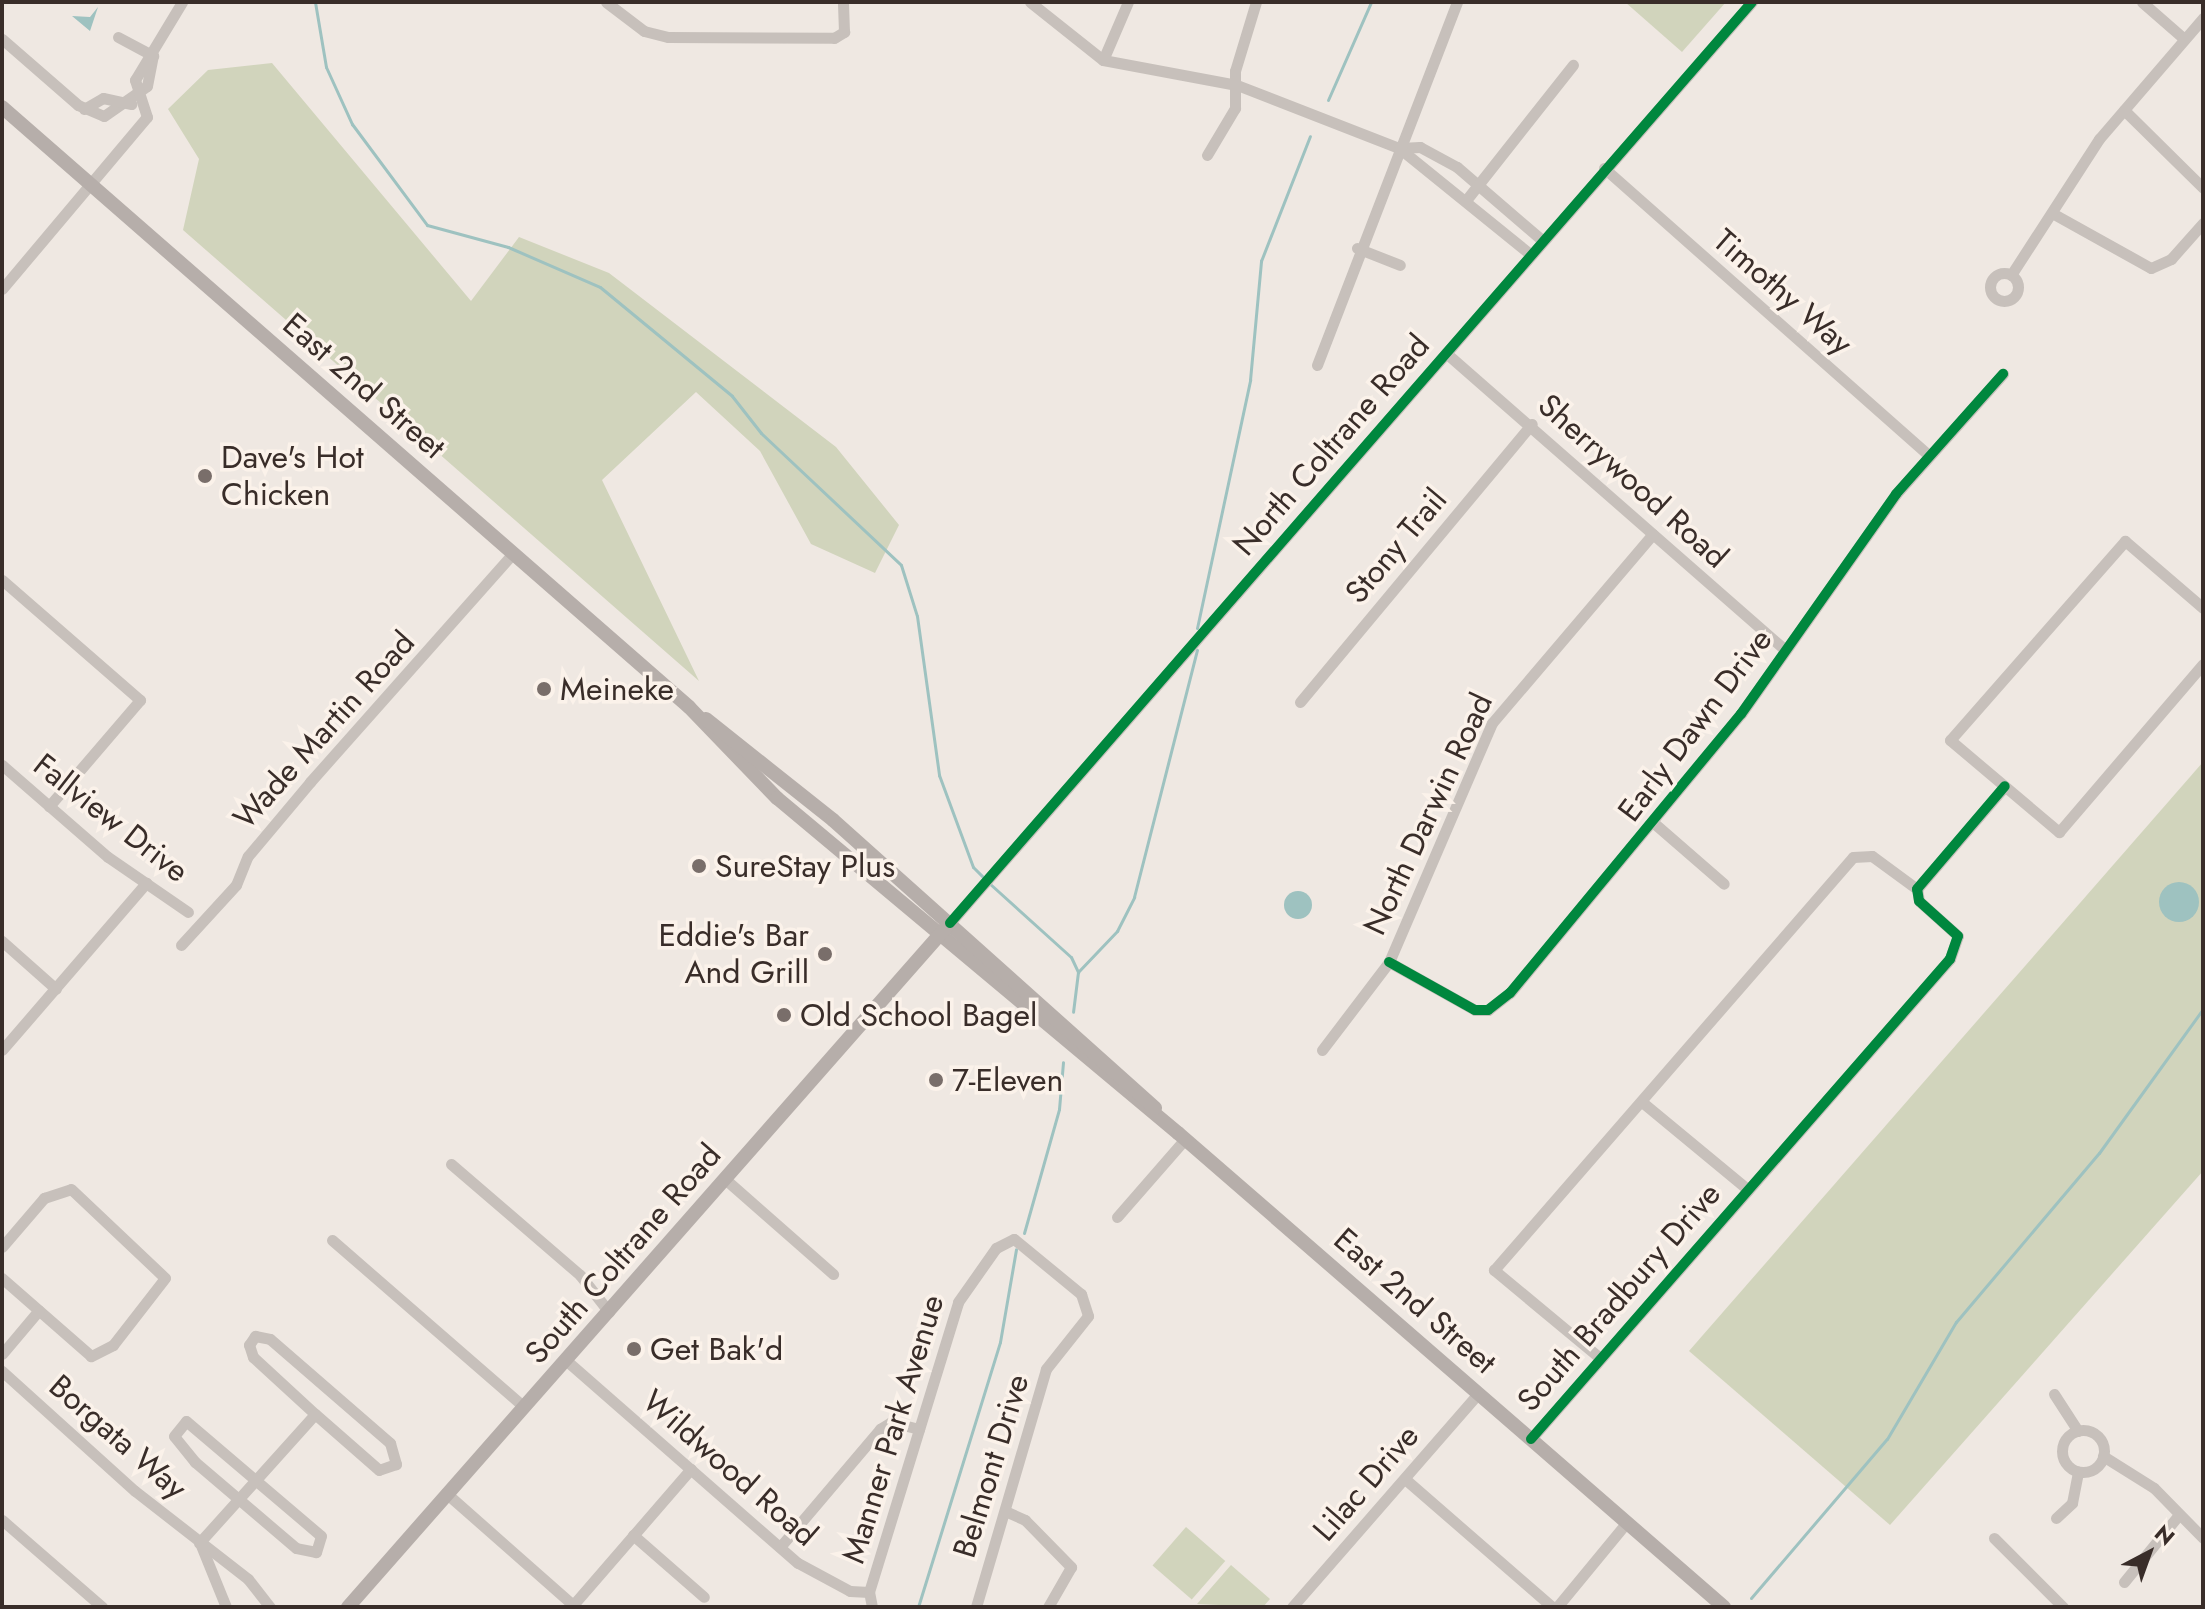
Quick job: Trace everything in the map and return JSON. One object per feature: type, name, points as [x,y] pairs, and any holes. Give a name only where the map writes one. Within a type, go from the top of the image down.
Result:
[{"type":"main road","name":"East 2nd Street","points":[[2,107],[689,707],[833,820],[1181,1136]]},
{"type":"main road","name":"East 2nd Street","points":[[689,707],[777,798],[1181,1136],[1724,1607]]},
{"type":"main road","points":[[777,798],[833,820]]},
{"type":"main road","name":"South Coltrane Road","points":[[348,1607],[446,1493],[568,1362],[950,923]]},
{"type":"street","points":[[133,99],[182,2]]},
{"type":"street","points":[[606,2],[644,31],[668,37],[844,32],[843,2]]},
{"type":"street","points":[[1030,2],[1103,60],[1237,85],[1399,148],[1467,199],[1530,254]]},
{"type":"street","points":[[1103,60],[1128,2]]},
{"type":"street","points":[[1207,155],[1224,137],[1256,2]]},
{"type":"street","points":[[1317,365],[1357,248],[1457,2]]},
{"type":"street","name":"North Coltrane Road","points":[[950,923],[1604,168],[1752,2]]},
{"type":"street","points":[[2142,2],[2182,37]]},
{"type":"street","points":[[2011,275],[2124,110],[2182,37],[2203,18]]},
{"type":"street","points":[[118,37],[153,56]]},
{"type":"street","points":[[2,39],[84,109],[103,98],[133,99],[147,117],[93,186],[2,289]]},
{"type":"street","points":[[1467,199],[1573,65]]},
{"type":"street","points":[[2124,110],[2203,188]]},
{"type":"street","points":[[1399,148],[1420,147],[1479,185],[1542,240]]},
{"type":"street","name":"Timothy Way","points":[[1604,168],[1928,455]]},
{"type":"street","points":[[2052,213],[2151,268],[2188,240],[2203,223]]},
{"type":"street","points":[[1357,248],[1400,265]]},
{"type":"street","name":"Sherrywood Road","points":[[1446,353],[1532,424],[1784,649]]},
{"type":"street","name":"Early Dawn Drive","points":[[1389,962],[1442,997],[1488,1010],[1655,824],[1928,455],[2003,374]]},
{"type":"street","name":"Stony Trail","points":[[1300,702],[1532,424]]},
{"type":"street","name":"North Darwin Road","points":[[1322,1050],[1389,962],[1492,723],[1653,534]]},
{"type":"street","points":[[2203,608],[2125,541],[1950,740],[2059,832],[2203,664]]},
{"type":"street","name":"Wade Martin Road","points":[[181,945],[236,885],[248,856],[310,782],[513,553]]},
{"type":"street","points":[[2,580],[140,700],[49,806]]},
{"type":"street","name":"Fallview Drive","points":[[2,765],[146,883],[188,912]]},
{"type":"street","points":[[1600,1358],[1494,1270],[1853,857],[1872,856],[1917,889],[2005,786]]},
{"type":"street","points":[[1655,824],[1724,884]]},
{"type":"street","points":[[2,1050],[146,883]]},
{"type":"street","name":"South Bradbury Drive","points":[[1531,1439],[1746,1188],[1950,959],[1958,936],[1919,901],[1917,889]]},
{"type":"street","points":[[2,941],[56,989]]},
{"type":"street","points":[[1642,1102],[1746,1188]]},
{"type":"street","points":[[1117,1217],[1181,1136]]},
{"type":"street","points":[[451,1164],[580,1275],[609,1312]]},
{"type":"street","points":[[725,1179],[833,1274]]},
{"type":"street","points":[[2,1247],[44,1198],[71,1189],[160,1268],[160,1291],[113,1345],[91,1356],[2,1278]]},
{"type":"street","name":"Manner Park Avenue","points":[[872,1607],[869,1592],[963,1290],[996,1248],[1014,1239],[1034,1249],[1088,1304]]},
{"type":"street","points":[[332,1240],[524,1407]]},
{"type":"street","name":"Belmont Drive","points":[[976,1607],[1046,1369],[1084,1322],[1088,1304]]},
{"type":"street","points":[[2,1354],[39,1310]]},
{"type":"street","points":[[255,1336],[270,1339],[390,1443],[396,1464],[379,1470],[315,1414],[253,1357],[249,1345],[255,1336]]},
{"type":"street","name":"Wildwood Road","points":[[568,1362],[780,1547],[823,1578],[869,1592]]},
{"type":"street","name":"Borgata Way","points":[[2,1371],[199,1543],[248,1579],[270,1607]]},
{"type":"street","name":"Lilac Drive","points":[[1292,1607],[1479,1393]]},
{"type":"street","points":[[2054,1394],[2078,1431],[2098,1436],[2103,1456],[2154,1488],[2177,1517],[2203,1538]]},
{"type":"street","points":[[199,1543],[315,1414]]},
{"type":"street","points":[[780,1547],[880,1429],[891,1422],[919,1429]]},
{"type":"street","points":[[191,1423],[257,1479],[321,1536],[316,1552],[296,1548],[239,1499],[177,1442],[177,1426],[191,1423]]},
{"type":"street","points":[[2056,1518],[2072,1503],[2078,1472],[2062,1451],[2078,1431]]},
{"type":"street","points":[[2078,1472],[2094,1469],[2103,1456]]},
{"type":"street","points":[[446,1493],[573,1605],[691,1469]]},
{"type":"street","points":[[1405,1479],[1555,1607],[1627,1522]]},
{"type":"street","points":[[1005,1511],[1025,1520],[1071,1567],[1048,1607]]},
{"type":"street","points":[[2124,1582],[2177,1517]]},
{"type":"street","points":[[2,1520],[102,1607]]},
{"type":"street","points":[[633,1535],[704,1597]]},
{"type":"street","points":[[1994,1538],[2063,1607]]},
{"type":"street","name":"Borgata Way","points":[[199,1543],[226,1607]]},
{"type":"green space","points":[[1625,2],[1726,2],[1682,52]]},
{"type":"green space","points":[[272,63],[471,301],[519,237],[609,273],[836,447],[899,525],[875,573],[811,544],[760,451],[696,392],[602,480],[699,681],[183,230],[199,159],[168,109],[208,70]]},
{"type":"green space","points":[[2203,762],[2203,1171],[1890,1525],[1689,1351]]},
{"type":"green space","points":[[1186,1527],[1225,1561],[1192,1600],[1153,1565]]},
{"type":"green space","points":[[1231,1565],[1270,1599],[1263,1607],[1197,1604]]},
{"type":"water","points":[[98,7],[90,31],[72,16],[90,17]]},
{"type":"water","points":[[2179,882],[2193,888],[2199,902],[2193,916],[2179,922],[2165,916],[2159,902],[2165,888]]},
{"type":"water","points":[[1298,891],[1308,895],[1312,905],[1308,915],[1298,919],[1288,915],[1284,905],[1288,895]]},
{"type":"waterway","points":[[315,2],[326,67],[352,124],[427,225],[508,247],[600,287],[732,396],[761,433],[901,565],[917,616],[939,775],[973,867],[983,877]]},
{"type":"waterway","points":[[1328,100],[1371,2]]},
{"type":"waterway","points":[[1197,628],[1250,380],[1261,261],[1310,136]]},
{"type":"waterway","points":[[1078,972],[1117,931],[1134,897],[1197,650]]},
{"type":"waterway","points":[[989,883],[1071,957],[1078,972],[1073,1012]]},
{"type":"waterway","points":[[1751,1598],[1887,1439],[1956,1322],[2099,1153],[2203,1009]]},
{"type":"waterway","points":[[1024,1233],[1059,1109],[1063,1062]]},
{"type":"waterway","points":[[918,1607],[1000,1342],[1016,1249]]},
{"type":"cycle path","points":[[950,923],[1752,2]]},
{"type":"cycle path","points":[[1389,962],[1475,1010],[1488,1010],[1510,993],[1741,714],[1896,494],[2003,374]]},
{"type":"cycle path","points":[[1531,1439],[1950,959],[1958,936],[1919,901],[1917,889],[2005,786]]},
{"type":"place","name":"Dave's Hot Chicken","points":[[205,476]]},
{"type":"place","name":"Meineke","points":[[544,689]]},
{"type":"place","name":"SureStay Plus","points":[[699,866]]},
{"type":"place","name":"Eddie's Bar And Grill","points":[[825,954]]},
{"type":"place","name":"Old School Bagel","points":[[784,1015]]},
{"type":"place","name":"7-Eleven","points":[[936,1080]]},
{"type":"place","name":"Get Bak'd","points":[[634,1349]]}]
